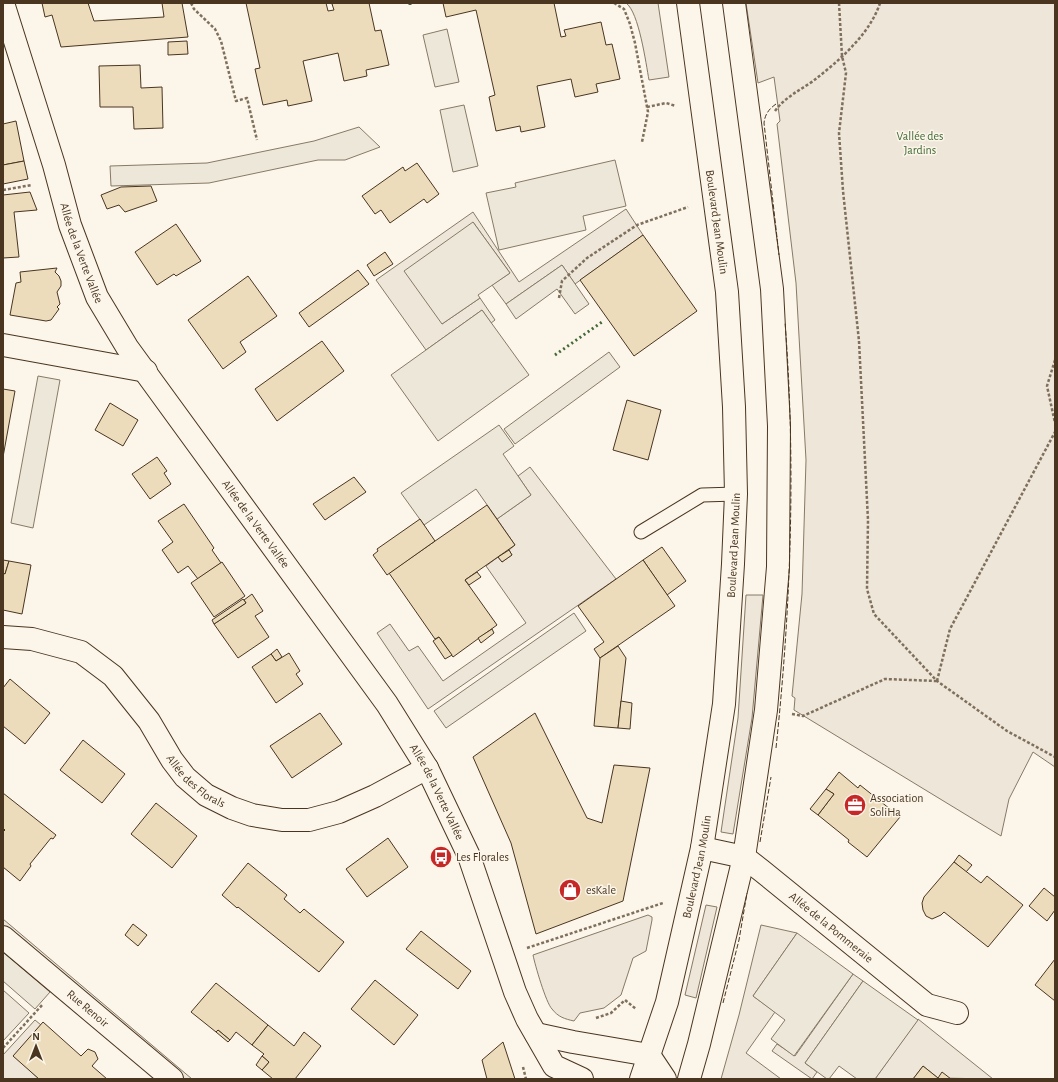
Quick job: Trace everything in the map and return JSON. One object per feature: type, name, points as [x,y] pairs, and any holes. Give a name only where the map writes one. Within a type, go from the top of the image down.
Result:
[{"type":"street","name":"Allée de la Verte Vallée","points":[[3,3],[54,164],[70,225],[97,297],[128,347],[387,704],[427,768],[469,856],[515,992],[527,1019],[554,1066],[582,1079]]},
{"type":"street","name":"Boulevard Jean Moulin","points":[[641,1079],[667,1002],[702,848],[724,704],[733,564],[736,494],[734,407],[727,292],[688,3]]},
{"type":"street","points":[[689,1079],[699,1044],[744,857],[766,710],[778,567],[779,426],[772,289],[734,3]]},
{"type":"street","points":[[3,345],[146,371]]},
{"type":"street","name":"Allée des Florals","points":[[3,637],[32,639],[81,652],[113,676],[149,721],[172,760],[185,777],[206,795],[252,816],[282,820],[309,820],[339,812],[375,796],[427,768]]},
{"type":"street","name":"Allée de la Pommeraie","points":[[702,848],[744,857],[927,1005],[957,1013]]},
{"type":"street","name":"Rue Renoir","points":[[3,938],[172,1079]]},
{"type":"street","points":[[536,1034],[649,1055],[665,1079]]},
{"type":"lane","points":[[641,532],[702,495],[736,494]]},
{"type":"path","points":[[191,3],[194,9],[215,30],[221,41],[226,55],[236,101],[247,98],[257,140]]},
{"type":"path","points":[[614,3],[624,10],[630,24],[635,43],[648,112],[642,142]]},
{"type":"path","points":[[839,3],[842,56],[846,73],[839,133],[843,191],[859,341],[868,520],[867,589],[874,614],[937,681],[1007,731],[1055,757]]},
{"type":"path","points":[[774,112],[781,102],[812,81],[842,56],[869,27],[880,3]]},
{"type":"path","points":[[647,107],[666,103],[681,107]]},
{"type":"path","points":[[3,190],[38,184]]},
{"type":"path","points":[[559,298],[562,281],[587,258],[637,225],[694,204]]},
{"type":"path","points":[[1055,360],[1047,386],[1055,423]]},
{"type":"path","points":[[937,681],[950,629],[1055,432]]},
{"type":"path","points":[[788,714],[803,716],[885,679],[937,681]]},
{"type":"path","points":[[525,949],[668,902]]},
{"type":"path","points":[[3,1048],[61,985]]},
{"type":"path","points":[[573,1042],[582,1024],[588,1020],[611,1013],[625,1000],[636,1010]]},
{"type":"green space","points":[[626,3],[658,3],[669,77],[649,80],[638,27],[631,8]]},
{"type":"green space","name":"Vallée des Jardins","points":[[746,3],[1055,3],[1055,767],[1033,752],[1009,799],[1001,836],[794,710],[795,698],[792,696],[802,594],[806,460],[796,283],[777,124],[780,121],[774,77],[758,83]]},
{"type":"green space","points":[[626,209],[643,235],[575,284],[562,265],[506,304],[492,285],[510,273],[473,222],[442,324],[480,298],[495,320],[491,323],[482,310],[426,350],[376,280],[473,212],[519,282]]},
{"type":"green space","points":[[530,467],[616,579],[428,709],[377,633],[390,624],[409,651],[418,646],[443,681],[526,623],[486,566],[498,557],[502,562],[512,555],[509,550],[515,545],[497,519],[531,495],[518,476]]},
{"type":"green space","points":[[746,595],[763,595],[752,718],[733,834],[721,832],[738,718]]},
{"type":"green space","points":[[706,905],[717,907],[696,998],[685,995]]},
{"type":"green space","points":[[648,915],[652,917],[652,920],[646,951],[633,958],[621,995],[604,1008],[580,1013],[574,1021],[562,1017],[554,1012],[544,992],[533,955]]},
{"type":"green space","points":[[761,925],[797,933],[753,996],[775,1012],[746,1053],[781,1079],[721,1079],[739,1015]]},
{"type":"green space","points":[[853,974],[863,981],[805,1063],[817,1072],[812,1079],[772,1051],[777,1044],[795,1056]]},
{"type":"green space","points":[[3,990],[29,1013],[3,1041]]},
{"type":"green space","points":[[918,1019],[993,1079],[938,1078],[923,1066],[913,1079],[875,1079]]},
{"type":"green space","points":[[35,1020],[41,1025],[14,1056],[39,1079],[3,1079],[3,1055]]},
{"type":"shaded area","points":[[447,29],[459,82],[435,87],[423,35]]},
{"type":"shaded area","points":[[464,105],[478,166],[453,172],[440,110]]},
{"type":"shaded area","points":[[359,127],[380,147],[345,160],[318,160],[209,183],[111,186],[110,166],[207,163],[314,141]]},
{"type":"shaded area","points":[[615,160],[626,206],[583,216],[586,230],[499,250],[486,193],[516,187],[515,183]]},
{"type":"shaded area","points":[[473,222],[510,273],[478,295],[480,298],[442,324],[404,271]]},
{"type":"shaded area","points":[[562,265],[589,304],[575,314],[557,289],[516,319],[506,304]]},
{"type":"shaded area","points":[[482,310],[529,375],[438,441],[391,375]]},
{"type":"shaded area","points":[[609,352],[620,367],[515,444],[504,429]]},
{"type":"shaded area","points":[[38,376],[60,380],[33,528],[11,523]]},
{"type":"shaded area","points":[[499,425],[514,446],[503,454],[531,495],[497,519],[476,489],[424,525],[401,493]]},
{"type":"shaded area","points":[[574,613],[586,631],[446,728],[434,711]]},
{"type":"shaded area","points":[[3,919],[192,1079],[181,1079],[3,928]]},
{"type":"shaded area","points":[[797,933],[853,974],[794,1056],[771,1039],[785,1020],[753,996]]},
{"type":"shaded area","points":[[3,952],[50,992],[35,1009],[3,981]]},
{"type":"shaded area","points":[[863,981],[918,1020],[875,1079],[857,1079],[839,1066],[829,1079],[827,1079],[805,1063]]},
{"type":"building","points":[[42,3],[88,3],[94,21],[164,17],[162,3],[182,3],[188,37],[61,47],[52,15],[45,17]]},
{"type":"building","points":[[246,3],[326,3],[328,11],[334,10],[332,4],[335,3],[369,3],[375,31],[381,30],[389,65],[366,70],[367,76],[344,81],[338,53],[303,61],[312,101],[288,106],[287,100],[263,105],[255,69],[260,68]]},
{"type":"building","points":[[443,3],[554,3],[561,37],[566,36],[564,30],[601,22],[606,45],[612,44],[620,79],[596,84],[598,92],[575,97],[571,79],[537,86],[545,127],[521,132],[520,126],[496,131],[489,97],[495,95],[476,10],[446,17]]},
{"type":"building","points":[[187,41],[188,54],[168,55],[168,42]]},
{"type":"building","points":[[140,65],[141,88],[162,87],[163,128],[134,129],[133,107],[100,107],[99,66]]},
{"type":"building","points":[[16,121],[24,161],[3,165],[3,124]]},
{"type":"building","points":[[24,161],[28,179],[3,184],[3,165]]},
{"type":"building","points":[[417,163],[439,194],[427,203],[424,199],[390,223],[381,210],[375,214],[362,196],[403,167],[405,171]]},
{"type":"building","points":[[151,186],[157,201],[125,212],[119,205],[107,209],[101,195],[121,187]]},
{"type":"building","points":[[30,192],[37,210],[14,212],[19,257],[3,258],[3,195]]},
{"type":"building","points":[[176,224],[201,261],[176,276],[174,274],[157,285],[135,252]]},
{"type":"building","points":[[643,235],[697,311],[634,356],[580,280]]},
{"type":"building","points":[[385,252],[393,264],[374,276],[367,265]]},
{"type":"building","points":[[57,268],[55,272],[61,281],[61,286],[57,292],[60,304],[57,307],[59,309],[51,320],[46,321],[10,315],[16,283],[21,282],[20,272]]},
{"type":"building","points":[[358,270],[369,284],[309,327],[299,313]]},
{"type":"building","points":[[248,276],[277,316],[240,342],[246,352],[223,369],[188,320]]},
{"type":"building","points":[[322,341],[344,371],[277,421],[255,389]]},
{"type":"building","points":[[3,389],[15,391],[3,457]]},
{"type":"building","points":[[627,400],[661,410],[648,460],[613,450]]},
{"type":"building","points":[[110,403],[138,420],[123,446],[95,430]]},
{"type":"building","points":[[157,457],[167,471],[164,473],[171,484],[150,499],[132,474]]},
{"type":"building","points":[[354,477],[366,492],[325,520],[313,504]]},
{"type":"building","points":[[184,504],[214,548],[212,550],[221,563],[198,579],[188,566],[178,573],[162,550],[173,542],[158,521]]},
{"type":"building","points":[[487,505],[515,545],[465,580],[497,625],[453,657],[439,637],[435,639],[389,573]]},
{"type":"building","points":[[420,519],[435,541],[387,575],[373,555],[378,551],[377,549]]},
{"type":"building","points":[[662,547],[686,581],[667,595],[643,560]]},
{"type":"building","points":[[509,550],[512,555],[502,562],[498,557]]},
{"type":"building","points":[[3,560],[9,561],[5,574],[3,573]]},
{"type":"building","points":[[643,560],[675,606],[600,658],[594,649],[604,642],[578,606]]},
{"type":"building","points":[[9,561],[31,565],[22,614],[3,610],[3,573],[5,574]]},
{"type":"building","points":[[222,562],[245,596],[214,617],[191,583]]},
{"type":"building","points":[[477,572],[481,577],[469,585],[465,580]]},
{"type":"building","points":[[252,594],[263,611],[255,616],[269,637],[238,658],[214,624],[246,603],[244,600]]},
{"type":"building","points":[[243,599],[246,603],[214,624],[212,620]]},
{"type":"building","points":[[492,629],[494,633],[481,643],[478,638]]},
{"type":"building","points":[[439,637],[452,655],[445,659],[433,641]]},
{"type":"building","points":[[618,646],[626,658],[618,728],[594,726],[600,658]]},
{"type":"building","points":[[277,649],[282,657],[276,661],[271,654]]},
{"type":"building","points":[[289,653],[300,671],[296,674],[303,684],[276,703],[252,667],[271,654],[276,661]]},
{"type":"building","points":[[10,679],[50,713],[25,744],[3,726],[3,688]]},
{"type":"building","points":[[621,701],[632,703],[630,729],[618,728]]},
{"type":"building","points":[[320,713],[342,744],[292,778],[270,746]]},
{"type":"building","points":[[535,713],[587,818],[602,823],[614,765],[650,768],[623,901],[536,934],[511,843],[473,757]]},
{"type":"building","points":[[83,740],[125,774],[102,803],[60,770]]},
{"type":"building","name":"Association SoliHa","points":[[839,772],[858,788],[860,785],[900,817],[867,857],[818,815],[834,794],[826,789]]},
{"type":"building","points":[[826,789],[834,794],[818,815],[810,809]]},
{"type":"building","points":[[3,793],[56,835],[53,839],[51,838],[30,864],[31,866],[20,881],[3,867],[3,832],[5,830],[3,828]]},
{"type":"building","points":[[156,803],[197,836],[172,868],[131,834]]},
{"type":"building","points":[[388,838],[408,867],[367,897],[346,869]]},
{"type":"building","points":[[959,855],[972,865],[966,872],[954,862]]},
{"type":"building","points":[[954,862],[981,883],[987,876],[1023,905],[988,947],[944,912],[932,919],[926,916],[923,910],[922,903],[924,897]]},
{"type":"building","points":[[248,863],[287,895],[284,899],[300,913],[304,909],[344,942],[319,972],[222,895]]},
{"type":"building","points":[[1044,888],[1055,897],[1055,910],[1047,921],[1029,906]]},
{"type":"building","points":[[133,924],[147,935],[138,946],[125,935]]},
{"type":"building","points":[[421,931],[471,971],[458,989],[406,949]]},
{"type":"building","points":[[1055,959],[1055,1001],[1035,985]]},
{"type":"building","points":[[375,980],[418,1015],[394,1045],[351,1009]]},
{"type":"building","points":[[216,983],[268,1025],[252,1045],[236,1032],[230,1040],[218,1030],[216,1032],[191,1012]]},
{"type":"building","points":[[43,1022],[81,1056],[88,1049],[95,1052],[98,1059],[92,1066],[107,1079],[39,1079],[13,1056]]},
{"type":"building","points":[[268,1025],[294,1046],[304,1032],[321,1046],[295,1079],[273,1079],[262,1070],[269,1062],[262,1056],[264,1054],[252,1045]]},
{"type":"building","points":[[218,1030],[230,1040],[228,1042],[216,1032]]},
{"type":"building","points":[[503,1042],[515,1079],[487,1079],[482,1060]]},
{"type":"building","points":[[262,1056],[269,1062],[262,1070],[256,1065]]},
{"type":"building","points":[[923,1066],[938,1078],[942,1072],[951,1079],[913,1079]]},
{"type":"hedge","points":[[555,355],[602,322]]},
{"type":"fence","points":[[776,104],[768,112],[764,123],[779,255]]},
{"type":"fence","points":[[776,748],[785,642],[790,535],[790,429],[785,322]]},
{"type":"fence","points":[[760,842],[771,777]]},
{"type":"fence","points":[[723,1003],[739,940],[747,893]]},
{"type":"place","name":"Association SoliHa","points":[[855,805]]},
{"type":"place","name":"Les Florales","points":[[441,857]]},
{"type":"place","name":"esKale","points":[[570,890]]}]
